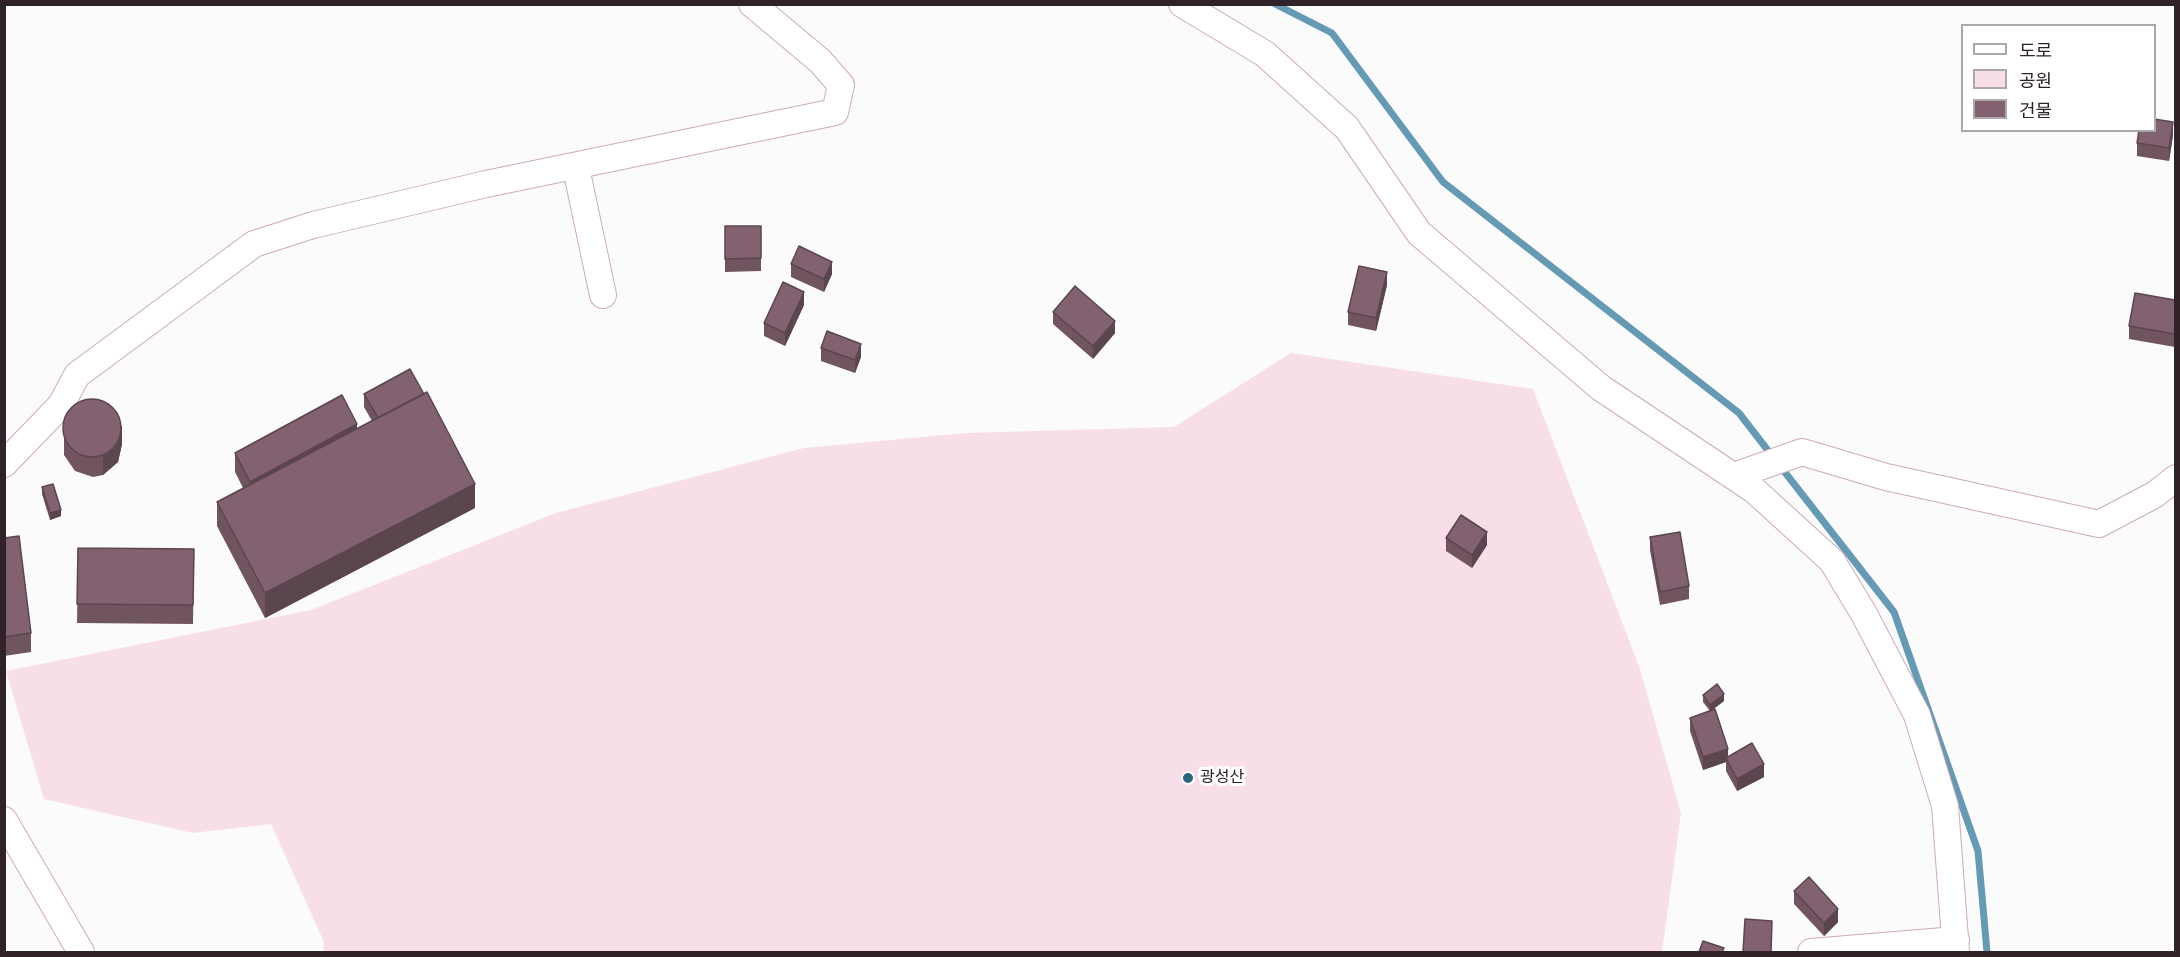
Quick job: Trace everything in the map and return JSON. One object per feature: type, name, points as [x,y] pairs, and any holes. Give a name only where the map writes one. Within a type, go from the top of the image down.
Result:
[{"type":"street","points":[[4,464],[61,405],[77,375],[254,244],[313,225],[486,184],[576,168],[835,112],[841,85],[820,61],[752,4]]},
{"type":"street","points":[[1182,4],[1265,54],[1347,128],[1419,233],[1601,388],[1754,490],[1832,561],[1864,614],[1917,715],[1945,806],[1956,946],[1811,952]]},
{"type":"street","points":[[576,168],[603,295]]},
{"type":"street","points":[[1734,476],[1802,452],[1886,477],[2099,524],[2154,495],[2175,478]]},
{"type":"street","points":[[4,820],[81,952]]},
{"type":"green space","points":[[1291,353],[1533,389],[1640,669],[1681,813],[1662,952],[323,952],[324,942],[271,824],[193,833],[44,799],[6,671],[311,610],[556,513],[804,448],[966,433],[1174,427]]},
{"type":"building","points":[[2156,119],[2173,122],[2169,148],[2137,143],[2139,132],[2156,132]]},
{"type":"building","points":[[725,226],[761,226],[761,258],[725,259]]},
{"type":"building","points":[[799,246],[832,262],[824,279],[791,264]]},
{"type":"building","points":[[1359,266],[1387,272],[1376,318],[1348,312]]},
{"type":"building","points":[[783,282],[804,292],[785,333],[764,323]]},
{"type":"building","points":[[1075,286],[1115,321],[1093,346],[1053,312]]},
{"type":"building","points":[[2135,293],[2175,300],[2175,334],[2129,326]]},
{"type":"building","points":[[827,331],[861,344],[855,360],[821,348]]},
{"type":"building","points":[[410,369],[424,394],[378,418],[364,394]]},
{"type":"building","points":[[427,392],[475,484],[265,593],[217,502]]},
{"type":"building","points":[[342,395],[357,424],[250,482],[235,453]]},
{"type":"building","points":[[92,399],[103,401],[116,412],[121,428],[119,439],[108,452],[92,457],[81,455],[68,444],[63,428],[65,417],[76,404]]},
{"type":"building","points":[[53,484],[61,510],[50,513],[42,487]]},
{"type":"building","points":[[1461,515],[1487,532],[1472,555],[1446,538]]},
{"type":"building","points":[[1680,532],[1689,586],[1660,592],[1650,537]]},
{"type":"building","points":[[19,536],[31,633],[4,637],[4,538]]},
{"type":"building","points":[[78,548],[194,549],[193,605],[77,604]]},
{"type":"building","points":[[1717,684],[1724,694],[1710,705],[1703,695]]},
{"type":"building","points":[[1715,709],[1728,749],[1703,757],[1690,718]]},
{"type":"building","points":[[1752,743],[1764,764],[1737,779],[1726,758]]},
{"type":"building","points":[[1809,877],[1838,909],[1824,923],[1794,891]]},
{"type":"building","points":[[1745,919],[1772,921],[1771,952],[1743,952]]},
{"type":"building","points":[[1703,941],[1724,948],[1722,952],[1699,952]]},
{"type":"waterway","points":[[1275,4],[1332,33],[1443,182],[1739,413],[1773,457]]},
{"type":"waterway","points":[[1780,466],[1894,612],[1978,851],[1987,952]]},
{"type":"place","name":"광성산","points":[[1188,778]]}]
